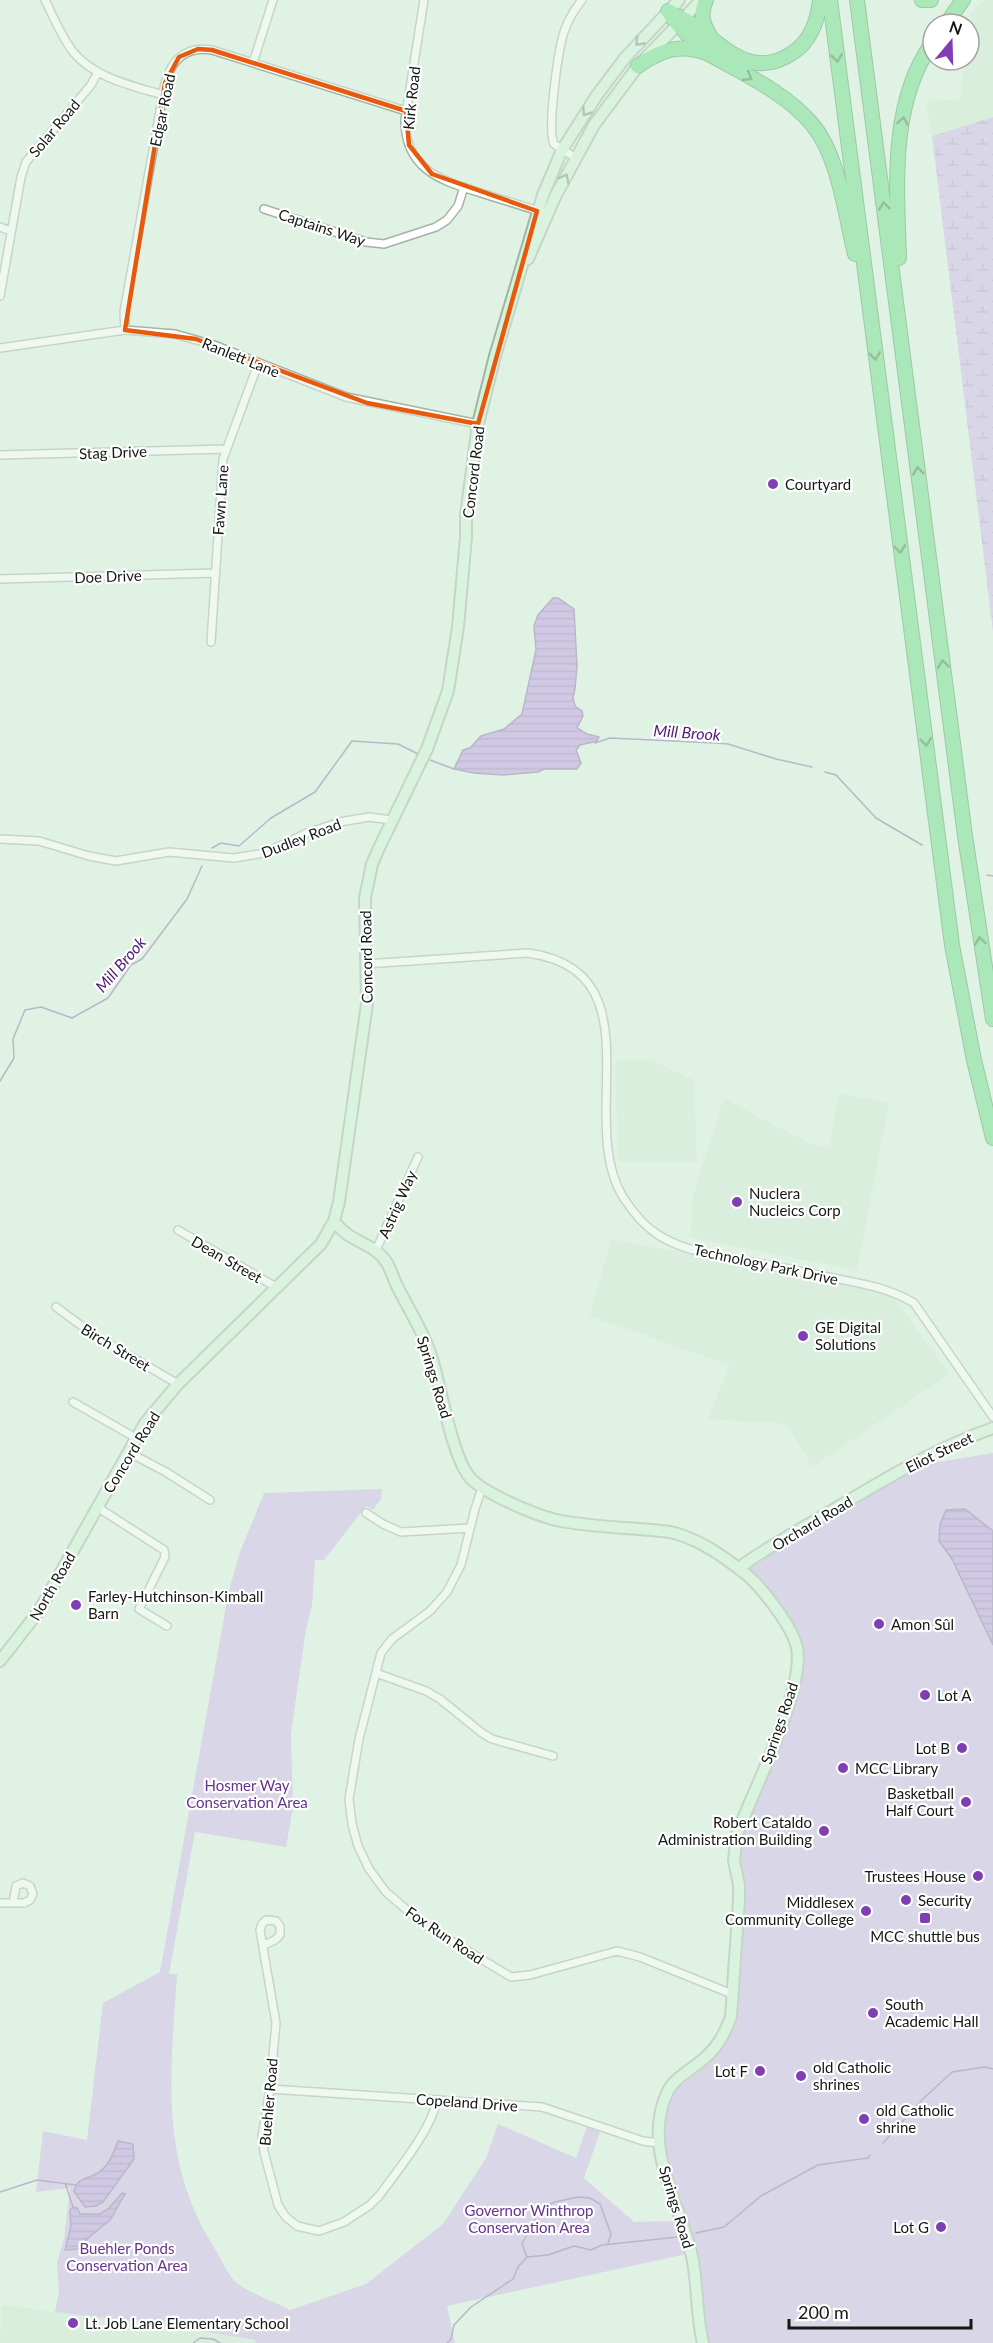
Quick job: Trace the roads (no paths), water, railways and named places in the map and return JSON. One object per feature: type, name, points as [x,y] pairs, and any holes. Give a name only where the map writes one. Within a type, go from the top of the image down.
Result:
[{"type":"highway","points":[[706,0],[701,14],[711,47]]},
{"type":"highway","points":[[638,66],[670,48],[711,47],[751,62],[772,62],[786,57],[797,49],[810,33],[819,10],[820,0]]},
{"type":"highway","points":[[830,0],[952,945],[974,1060],[993,1138]]},
{"type":"highway","points":[[857,0],[967,848],[993,1019]]},
{"type":"highway","points":[[922,0],[931,0]]},
{"type":"highway","points":[[668,11],[711,47],[786,100],[812,124],[819,134],[831,158],[871,321]]},
{"type":"highway","points":[[900,327],[897,185],[900,140],[907,96],[921,63]]},
{"type":"main road","name":"Concord Road","points":[[97,1507],[145,1423],[178,1384],[321,1244],[334,1221],[339,1202],[363,1042],[368,986],[365,898],[372,864],[427,748],[447,691],[458,627],[466,537],[466,506],[478,424],[495,356],[562,150],[607,82],[679,0]]},
{"type":"main road","name":"Concord Road","points":[[542,212],[594,125],[638,66],[701,0]]},
{"type":"main road","name":"Springs Road","points":[[334,1221],[341,1231],[376,1250],[387,1263],[426,1342],[468,1476],[482,1488],[532,1512],[555,1519],[683,1535],[713,1550],[739,1568],[764,1591],[795,1639],[798,1658],[796,1681],[737,1834],[734,1861],[739,1900],[731,2017],[724,2033],[707,2056],[669,2089],[661,2107],[659,2143],[672,2199],[693,2259],[703,2343]]},
{"type":"main road","name":"Eliot Street","points":[[887,1479],[946,1446],[993,1428]]},
{"type":"main road","name":"Orchard Road","points":[[739,1568],[887,1479]]},
{"type":"main road","name":"North Road","points":[[0,1661],[39,1611],[97,1507]]},
{"type":"street","points":[[45,0],[73,52],[85,63],[98,72],[163,95]]},
{"type":"street","points":[[253,63],[273,0]]},
{"type":"street","name":"Kirk Road","points":[[424,0],[406,111],[406,134],[416,158],[432,174],[464,187],[542,212]]},
{"type":"street","points":[[576,158],[554,144],[551,132],[561,45],[569,19],[582,0]]},
{"type":"street","name":"Edgar Road","points":[[124,330],[124,312],[167,76],[174,62],[184,53],[191,50],[212,50],[406,111]]},
{"type":"street","name":"Solar Road","points":[[0,296],[26,162],[91,85],[98,72]]},
{"type":"street","name":"Captains Way","points":[[264,209],[366,242],[384,244],[442,224],[455,210],[464,187]]},
{"type":"street","points":[[0,227],[11,231]]},
{"type":"street","name":"Ranlett Lane","points":[[0,348],[124,330],[165,332],[185,336],[317,388],[357,401],[478,424]]},
{"type":"street","name":"Fawn Lane","points":[[211,642],[221,470],[225,448],[258,363]]},
{"type":"street","name":"Stag Drive","points":[[0,455],[225,448]]},
{"type":"street","name":"Doe Drive","points":[[0,579],[216,573]]},
{"type":"street","name":"Dudley Road","points":[[0,838],[39,841],[78,853],[116,861],[169,852],[234,858],[265,853],[307,833],[340,822],[369,817],[391,820]]},
{"type":"street","name":"Technology Park Drive","points":[[366,964],[528,952],[549,956],[570,966],[591,988],[603,1011],[608,1053],[605,1132],[608,1157],[614,1180],[636,1215],[658,1234],[683,1246],[711,1254],[864,1284],[900,1295],[914,1303],[993,1417]]},
{"type":"street","name":"Astrig Way","points":[[376,1250],[418,1157]]},
{"type":"street","name":"Dean Street","points":[[178,1230],[276,1287]]},
{"type":"street","name":"Birch Street","points":[[56,1307],[94,1335],[178,1384]]},
{"type":"street","points":[[73,1402],[136,1438]]},
{"type":"street","points":[[128,1452],[166,1472],[210,1500]]},
{"type":"street","name":"Fox Run Road","points":[[482,1488],[460,1565],[447,1592],[430,1611],[392,1639],[381,1653],[375,1673],[359,1739],[349,1799],[358,1846],[369,1869],[386,1892],[423,1924],[511,1977],[530,1975],[617,1951],[640,1957],[732,1994]]},
{"type":"street","points":[[97,1507],[160,1546],[165,1553],[139,1609],[167,1626]]},
{"type":"street","points":[[366,1513],[401,1532],[470,1528]]},
{"type":"street","points":[[375,1673],[426,1690],[492,1739],[553,1756]]},
{"type":"street","points":[[0,1903],[13,1903]]},
{"type":"street","name":"Buehler Road","points":[[264,1945],[276,2023],[270,2089],[262,2136],[278,2205],[285,2216],[297,2226],[319,2231],[344,2222],[370,2205],[380,2196],[427,2126],[434,2112],[436,2100]]},
{"type":"street","name":"Copeland Drive","points":[[270,2089],[542,2107],[643,2141],[659,2143]]},
{"type":"waterway","name":"Mill Brook","points":[[595,743],[610,738],[728,744],[812,767]]},
{"type":"waterway","name":"Mill Brook","points":[[212,848],[221,843],[239,846],[271,818],[315,792],[352,741],[398,744],[418,754]]},
{"type":"waterway","name":"Mill Brook","points":[[430,760],[454,769]]},
{"type":"waterway","name":"Mill Brook","points":[[825,772],[836,775],[876,818],[922,845]]},
{"type":"waterway","name":"Mill Brook","points":[[0,1081],[14,1058],[13,1039],[25,1010],[41,1007],[72,1018],[108,998],[131,965],[142,959],[187,899],[202,866]]},
{"type":"waterway","name":"Mill Brook","points":[[987,875],[993,876]]},
{"type":"waterway","points":[[883,2143],[922,2100],[952,2072],[985,2067],[993,2069]]},
{"type":"waterway","points":[[696,2233],[724,2227],[761,2196],[818,2165],[868,2158],[870,2155]]},
{"type":"waterway","points":[[0,2192],[37,2180],[76,2185]]},
{"type":"waterway","points":[[65,2183],[73,2207]]},
{"type":"waterway","points":[[527,2257],[522,2244],[542,2207],[578,2197],[590,2198],[600,2204],[611,2234],[608,2243]]},
{"type":"waterway","points":[[447,2343],[451,2339],[454,2325],[471,2307],[513,2279],[518,2267],[527,2257],[548,2255],[574,2246],[591,2250],[602,2245],[678,2237]]},
{"type":"waterway","points":[[193,2343],[200,2338],[213,2339],[220,2343]]},
{"type":"place","name":"Courtyard","points":[[773,484]]},
{"type":"place","name":"Nuclera Nucleics Corp","points":[[737,1202]]},
{"type":"place","name":"GE Digital Solutions","points":[[803,1336]]},
{"type":"place","name":"Farley-Hutchinson-Kimball Barn","points":[[76,1605]]},
{"type":"place","name":"Amon Sûl","points":[[879,1624]]},
{"type":"place","name":"Lot A","points":[[925,1695]]},
{"type":"place","name":"Lot B","points":[[962,1748]]},
{"type":"place","name":"MCC Library","points":[[843,1768]]},
{"type":"place","name":"Basketball Half Court","points":[[966,1802]]},
{"type":"place","name":"Robert Cataldo Administration Building","points":[[824,1831]]},
{"type":"place","name":"Trustees House","points":[[978,1876]]},
{"type":"place","name":"Security","points":[[906,1900]]},
{"type":"place","name":"Middlesex Community College","points":[[866,1911]]},
{"type":"place","name":"MCC shuttle bus","points":[[925,1918]]},
{"type":"place","name":"South Academic Hall","points":[[873,2013]]},
{"type":"place","name":"Lot F","points":[[760,2071]]},
{"type":"place","name":"old Catholic shrines","points":[[801,2076]]},
{"type":"place","name":"old Catholic shrine","points":[[864,2119]]},
{"type":"place","name":"Lot G","points":[[941,2227]]},
{"type":"place","name":"Lt. Job Lane Elementary School","points":[[73,2323]]},
{"type":"park label","name":"Hosmer Way Conservation Area","points":[[247,1794]]},
{"type":"park label","name":"Governor Winthrop Conservation Area","points":[[529,2218]]},
{"type":"park label","name":"Buehler Ponds Conservation Area","points":[[127,2256]]}]
